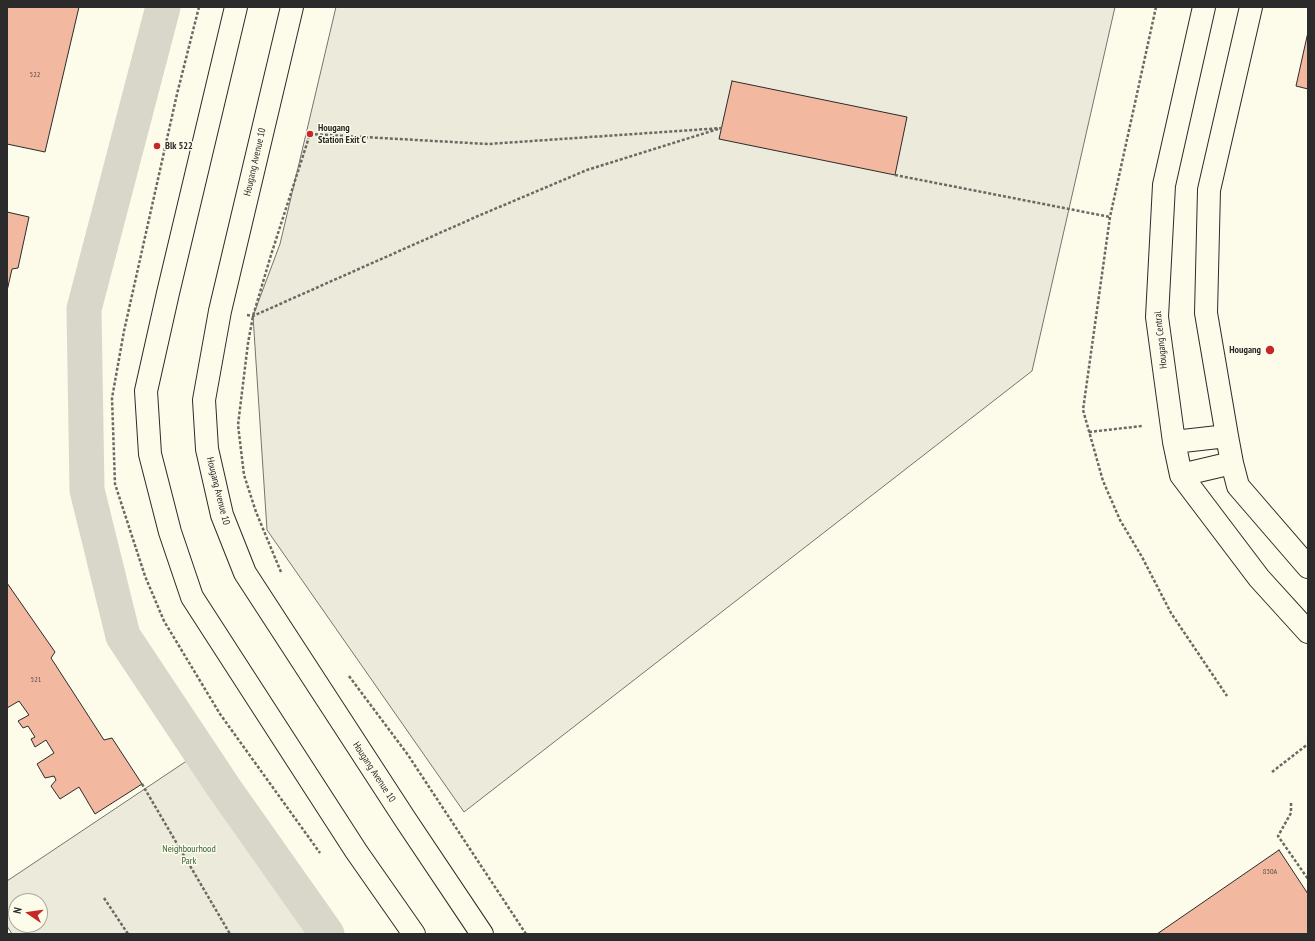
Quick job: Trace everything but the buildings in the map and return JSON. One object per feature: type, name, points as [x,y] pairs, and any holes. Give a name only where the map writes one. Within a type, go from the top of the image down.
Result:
[{"type":"main road","points":[[236,7],[146,391],[150,454],[170,532],[192,597],[356,851],[414,934]]},
{"type":"main road","name":"Hougang Avenue 10","points":[[292,7],[220,310],[204,400],[207,449],[222,515],[245,573],[405,819],[482,934]]},
{"type":"main road","name":"Hougang Central","points":[[1204,7],[1164,185],[1157,317],[1174,442],[1181,475],[1259,578],[1308,632]]},
{"type":"main road","points":[[1251,7],[1208,190],[1206,313],[1227,436],[1238,486],[1308,567]]},
{"type":"main road","points":[[1174,442],[1227,436]]},
{"type":"main road","points":[[1181,475],[1232,463]]},
{"type":"path","points":[[1156,7],[1110,217],[1083,410],[1103,481],[1120,520],[1142,557],[1171,613],[1227,696]]},
{"type":"path","points":[[220,310],[253,316],[471,219],[587,170],[722,128],[488,144],[310,134],[253,316],[248,343],[238,425],[244,475],[256,512],[277,565],[284,578]]},
{"type":"path","points":[[895,175],[1110,217]]},
{"type":"path","points":[[348,674],[408,755],[526,934]]},
{"type":"path","points":[[1272,772],[1308,744]]},
{"type":"path","points":[[142,784],[230,934]]},
{"type":"path","points":[[1291,803],[1291,813],[1278,836],[1308,879]]},
{"type":"path","points":[[104,898],[128,934]]},
{"type":"green space","points":[[336,7],[1115,7],[1032,371],[464,812],[267,530],[253,316],[280,244]]},
{"type":"green space","name":"Neighbourhood Park","points":[[209,746],[343,934],[12,934],[48,933],[48,893],[8,893],[8,928],[7,881]]},
{"type":"waterway","points":[[163,7],[84,309],[87,490],[123,636],[224,788],[327,934]]},
{"type":"place","name":"Hougang Station Exit C","points":[[310,134]]},
{"type":"place","name":"Blk 522","points":[[157,146]]},
{"type":"place","name":"Hougang","points":[[1270,350]]}]
